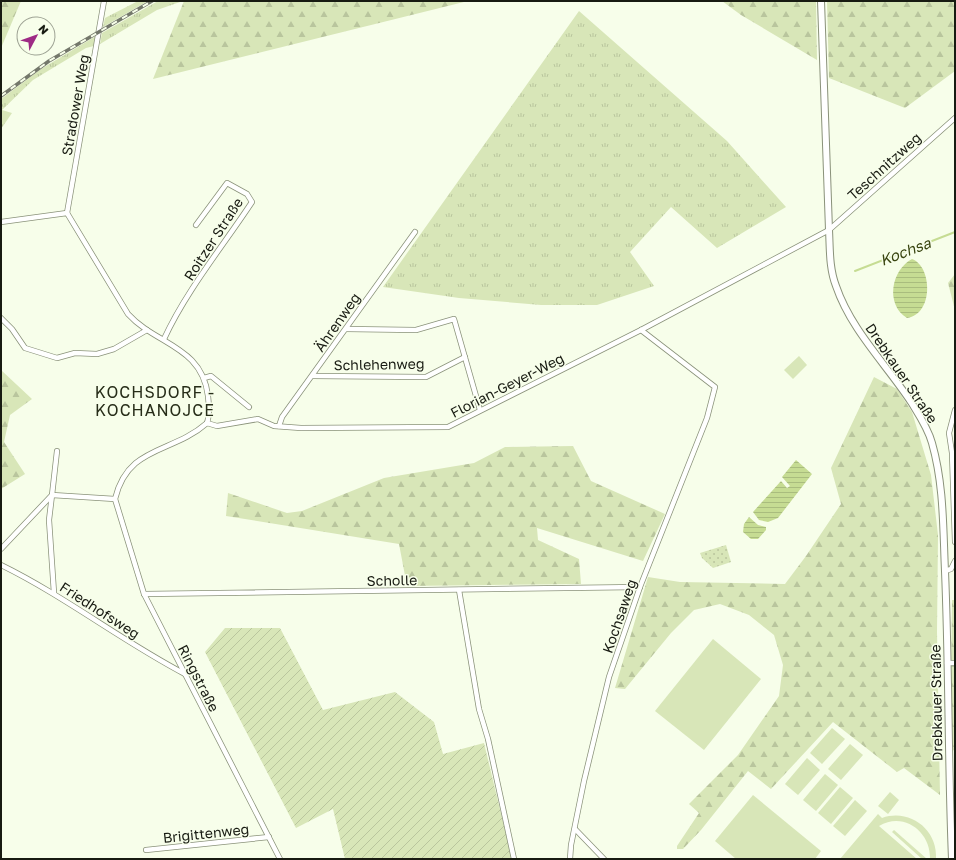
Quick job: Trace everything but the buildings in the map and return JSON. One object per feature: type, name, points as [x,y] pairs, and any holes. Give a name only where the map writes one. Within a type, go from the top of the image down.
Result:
[{"type":"street","name":"Stradower Weg","points":[[67,213],[104,1]]},
{"type":"street","name":"Drebkauer Straße","points":[[821,1],[829,230],[831,266],[835,285],[843,304],[859,331],[900,386],[922,419],[931,440],[939,468],[945,571],[952,859]]},
{"type":"street","name":"Teschnitzweg","points":[[829,230],[955,118]]},
{"type":"street","name":"Roitzer Straße","points":[[164,339],[172,322],[188,297],[252,202],[247,194],[227,183],[196,225]]},
{"type":"street","points":[[1,222],[67,213],[128,314],[138,325],[164,339],[191,358],[204,378],[209,409],[207,423],[194,434],[144,456],[125,474],[118,484],[115,500],[52,495]]},
{"type":"street","name":"Florian-Geyer-Weg","points":[[207,423],[218,426],[258,419],[279,426],[301,428],[448,427],[641,330],[829,230]]},
{"type":"street","name":"Ährenweg","points":[[279,426],[282,417],[313,376],[415,232]]},
{"type":"street","points":[[1,318],[12,329],[25,348],[57,358],[75,353],[97,354],[114,349],[147,330]]},
{"type":"street","points":[[346,329],[416,330],[454,319],[480,410]]},
{"type":"street","name":"Kochsaweg","points":[[570,859],[571,845],[584,781],[609,677],[640,587],[707,418],[715,387],[641,330]]},
{"type":"street","name":"Schlehenweg","points":[[313,376],[426,377],[465,357]]},
{"type":"street","points":[[204,378],[211,376],[249,407]]},
{"type":"street","points":[[955,410],[949,433],[952,453],[955,542]]},
{"type":"street","points":[[54,593],[49,520],[57,451]]},
{"type":"street","points":[[1,549],[52,495]]},
{"type":"street","name":"Ringstraße","points":[[115,500],[144,594],[280,859]]},
{"type":"street","points":[[945,571],[951,569],[955,561]]},
{"type":"street","name":"Friedhofsweg","points":[[1,565],[54,593],[154,658],[186,674]]},
{"type":"street","name":"Scholle","points":[[144,594],[640,587]]},
{"type":"street","points":[[459,590],[479,709],[488,739],[514,859]]},
{"type":"street","points":[[947,663],[955,663]]},
{"type":"street","points":[[575,829],[604,859]]},
{"type":"street","name":"Brigittenweg","points":[[146,850],[269,837]]},
{"type":"green space","points":[[1,1],[21,1],[1,48]]},
{"type":"green space","points":[[138,1],[148,1],[103,27],[105,18]]},
{"type":"green space","points":[[158,1],[183,1],[157,10],[100,44],[102,33]]},
{"type":"green space","points":[[184,1],[468,1],[153,79]]},
{"type":"green space","points":[[722,1],[816,1],[817,60],[741,15]]},
{"type":"green space","points":[[827,1],[955,1],[955,71],[905,108],[829,78]]},
{"type":"green space","points":[[579,11],[727,141],[786,207],[717,248],[671,207],[630,252],[654,286],[597,305],[541,305],[459,298],[383,287]]},
{"type":"green space","points":[[96,36],[94,46],[86,48],[33,80],[2,110],[12,113],[1,129],[1,99],[41,69]]},
{"type":"green space","points":[[955,274],[955,310],[948,283]]},
{"type":"green space","points":[[799,356],[807,365],[793,379],[784,370]]},
{"type":"green space","points":[[1,370],[32,399],[10,415],[4,442],[25,474],[1,489]]},
{"type":"green space","points":[[874,377],[897,389],[912,412],[931,475],[938,535],[937,632],[940,795],[904,768],[897,772],[833,722],[771,789],[748,771],[701,830],[683,849],[677,849],[677,846],[699,813],[689,804],[738,755],[779,696],[783,665],[774,635],[749,615],[720,604],[694,610],[671,633],[625,689],[615,688],[648,577],[680,582],[785,584],[841,504],[831,468]]},
{"type":"green space","points":[[573,446],[591,481],[665,514],[643,561],[537,528],[538,540],[579,559],[581,584],[407,586],[399,544],[226,516],[228,493],[287,513],[302,511],[384,478],[474,463],[505,447]]},
{"type":"green space","points":[[726,545],[731,562],[713,568],[702,558],[700,553]]},
{"type":"green space","points":[[952,600],[955,600],[955,750],[950,751]]},
{"type":"green space","points":[[225,628],[280,628],[323,710],[395,692],[434,722],[443,754],[484,743],[512,859],[345,859],[333,809],[296,828],[205,652]]},
{"type":"green space","points":[[713,639],[761,679],[704,750],[655,711]]},
{"type":"green space","points":[[832,728],[845,739],[822,764],[810,753]]},
{"type":"green space","points":[[850,744],[863,755],[841,780],[828,769]]},
{"type":"green space","points":[[807,758],[820,770],[798,795],[785,784]]},
{"type":"green space","points":[[825,774],[838,785],[816,811],[803,800]]},
{"type":"green space","points":[[840,787],[853,798],[831,824],[818,813]]},
{"type":"green space","points":[[890,792],[899,800],[888,814],[878,806]]},
{"type":"green space","points":[[753,795],[821,851],[815,859],[736,859],[715,841]]},
{"type":"green space","points":[[855,800],[867,811],[845,836],[833,826]]},
{"type":"green space","points":[[878,814],[882,818],[903,816],[920,824],[932,839],[936,859],[930,859],[926,840],[921,833],[914,827],[898,821],[888,822],[879,826],[917,859],[840,859]]},
{"type":"green space","points":[[894,830],[927,859],[922,859],[892,832]]},
{"type":"shaded area","points":[[912,259],[919,263],[923,271],[927,290],[926,299],[922,308],[916,315],[907,318],[900,312],[896,305],[893,297],[893,288],[899,271]]},
{"type":"shaded area","points":[[796,460],[812,474],[778,518],[768,522],[759,520],[753,512],[781,481],[787,488],[790,486],[782,477]]},
{"type":"shaded area","points":[[749,517],[758,525],[766,527],[766,530],[758,539],[751,539],[743,532],[744,524]]},
{"type":"waterway","name":"Kochsa","points":[[855,271],[955,232]]},
{"type":"railway","points":[[1,96],[49,61],[152,1]]},
{"type":"district","name":"KOCHSDORF - KOCHANOJCE","points":[[155,401]]}]
